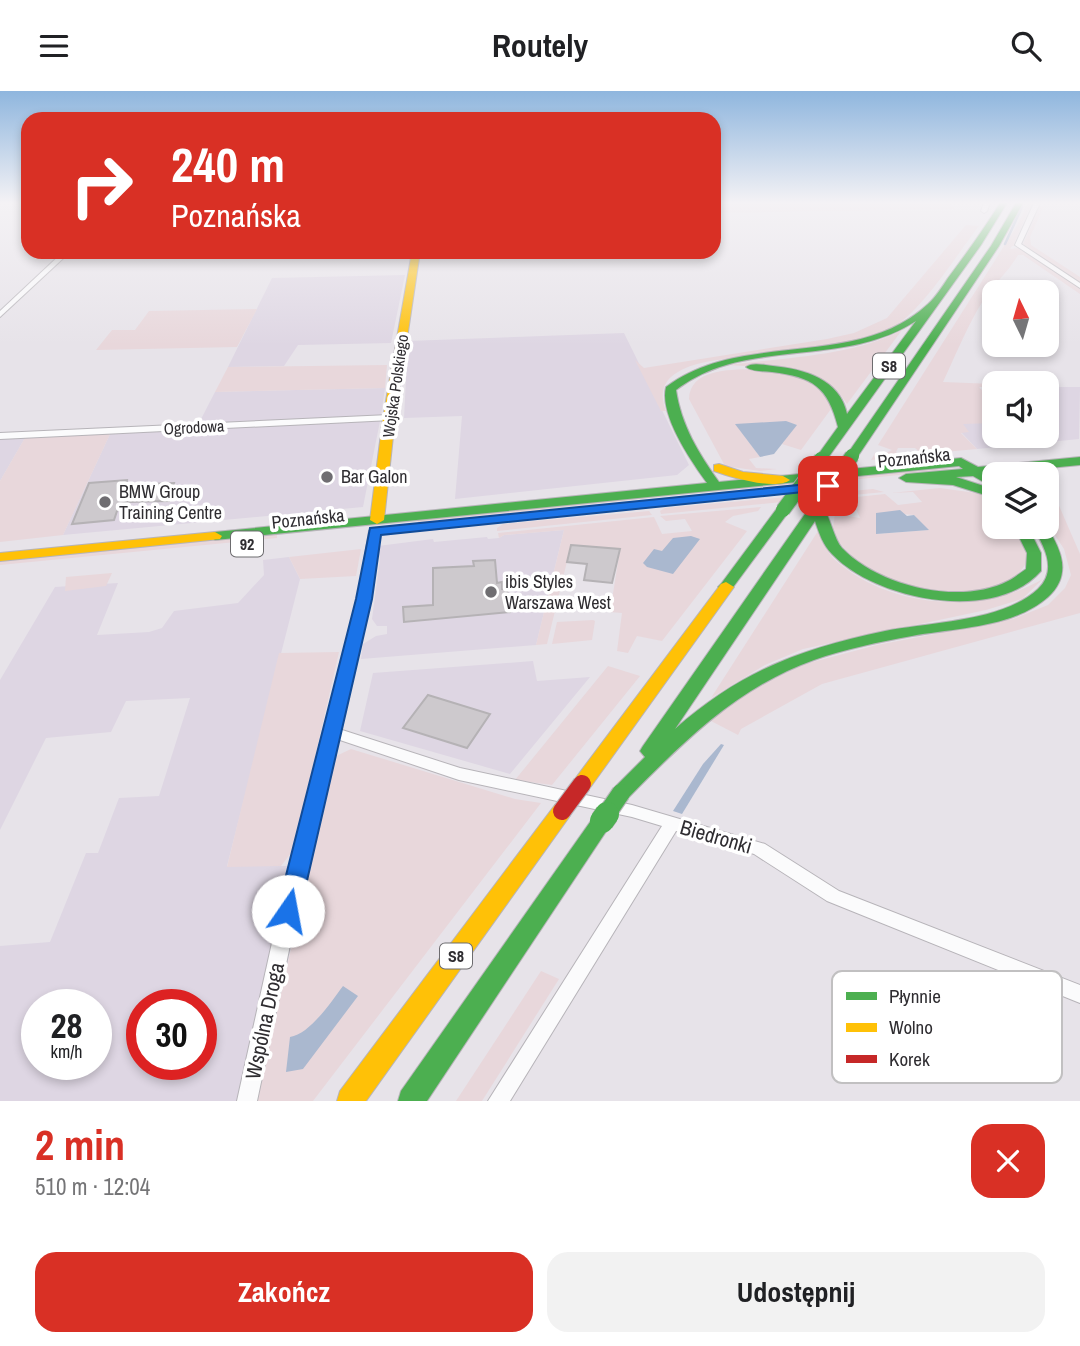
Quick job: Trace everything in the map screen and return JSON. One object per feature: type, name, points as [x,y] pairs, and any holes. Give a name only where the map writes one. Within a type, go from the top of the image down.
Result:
[{"type":"main road","name":"S8","points":[[350,1101],[971,250]]},
{"type":"main road","name":"S8","points":[[411,1101],[992,250]]},
{"type":"main road","name":"Wojska Polskiego","points":[[376,526],[389,418],[415,259]]},
{"type":"main road","points":[[725,489],[703,469],[673,408],[670,389],[678,378],[708,365],[864,342],[897,329],[933,305]]},
{"type":"main road","points":[[725,489],[719,468],[682,396],[684,387],[690,380],[707,372],[762,368],[806,377],[820,382],[838,397],[844,426]]},
{"type":"main road","name":"Poznańska","points":[[0,569],[725,489],[906,478],[1080,450]]},
{"type":"main road","name":"Poznańska","points":[[725,489],[783,480],[1080,461]]},
{"type":"main road","points":[[719,468],[741,476],[783,480]]},
{"type":"main road","points":[[968,468],[982,482]]},
{"type":"main road","points":[[906,478],[954,481],[982,489]]},
{"type":"main road","points":[[817,507],[829,541],[859,569],[901,588],[952,597],[984,596],[1005,591],[1021,583],[1031,572],[1034,557],[1029,539]]},
{"type":"main road","name":"Poznańska","points":[[0,557],[376,526]]},
{"type":"main road","points":[[621,793],[686,728],[718,702],[766,672],[830,649],[990,617],[1016,610],[1037,599],[1053,584],[1058,572],[1053,546],[1048,539]]},
{"type":"street","points":[[1026,250],[1080,286]]},
{"type":"street","points":[[0,315],[60,259]]},
{"type":"street","name":"Ogrodowa","points":[[0,436],[389,418]]},
{"type":"street","name":"Wspólna Droga","points":[[247,1101],[294,884],[364,599],[376,526]]},
{"type":"street","name":"Biedronki","points":[[333,732],[478,779],[632,811],[759,849],[833,896],[1022,971]]},
{"type":"street","points":[[498,1101],[672,824]]},
{"type":"street","name":"Biedronki","points":[[1062,987],[1080,994]]},
{"type":"shaded area","points":[[945,250],[961,250],[925,298],[889,330],[836,346],[694,365],[678,372],[665,384],[663,402],[666,411],[661,411],[635,360],[644,368],[827,339],[854,333],[887,318]]},
{"type":"shaded area","points":[[1001,250],[1022,250],[1080,288],[1080,294],[1023,255],[1018,255],[999,280],[983,280]]},
{"type":"shaded area","points":[[1032,250],[1039,250],[1080,277],[1080,284]]},
{"type":"shaded area","points":[[405,275],[391,343],[298,345],[284,366],[228,367],[272,278]]},
{"type":"shaded area","points":[[982,281],[982,303],[943,382],[982,384],[982,387],[979,387],[982,390],[982,423],[963,424],[969,432],[961,433],[977,449],[922,454],[915,448],[898,448],[896,452],[900,456],[913,456],[871,460],[875,453],[892,450],[878,445]]},
{"type":"shaded area","points":[[257,309],[237,347],[96,350],[112,330],[135,330],[149,311]]},
{"type":"shaded area","points":[[902,330],[847,404],[839,393],[783,368],[727,365],[840,351],[883,339]]},
{"type":"shaded area","points":[[624,333],[689,465],[677,475],[455,499],[462,416],[404,418],[408,341]]},
{"type":"shaded area","points":[[387,365],[385,388],[215,392],[228,367]]},
{"type":"shaded area","points":[[751,369],[786,374],[806,381],[832,402],[831,409],[801,450],[782,444],[796,424],[736,424],[760,457],[749,459],[756,468],[777,469],[760,471],[725,466],[689,399],[691,389],[703,377],[722,371]]},
{"type":"shaded area","points":[[1059,387],[1080,387],[1079,439],[1059,441]]},
{"type":"shaded area","points":[[385,388],[381,416],[199,423],[215,392]]},
{"type":"shaded area","points":[[380,421],[363,507],[63,535],[111,432]]},
{"type":"shaded area","points":[[962,423],[982,423],[982,448],[987,448],[977,449],[961,432],[968,432]]},
{"type":"shaded area","points":[[111,432],[63,535],[0,542],[0,481],[26,436]]},
{"type":"shaded area","points":[[26,436],[0,481],[0,437]]},
{"type":"shaded area","points":[[937,468],[956,469],[754,490],[737,488]]},
{"type":"shaded area","points":[[940,488],[982,494],[982,539],[1022,539],[1026,546],[1027,559],[1022,570],[999,585],[984,589],[955,593],[930,590],[886,578],[870,570],[850,554],[832,534],[835,514],[860,518],[856,509],[843,504],[847,498],[885,494],[898,505],[922,502],[913,492],[891,493]],"holes":[[[903,514],[914,515],[928,530],[876,534]]]},
{"type":"shaded area","points":[[873,489],[884,492],[661,514],[660,511],[665,508]]},
{"type":"shaded area","points":[[699,492],[418,524],[418,520]]},
{"type":"shaded area","points":[[1059,506],[1080,554],[1080,613],[822,684],[741,729],[738,735],[711,721],[729,704],[754,688],[805,664],[877,645],[1013,619],[1048,605],[1065,588],[1071,575],[1064,549],[1057,539]]},
{"type":"shaded area","points":[[761,507],[758,511],[733,516],[725,522],[747,531],[662,641],[637,636],[628,653],[617,651],[622,613],[610,612],[620,550],[571,545],[547,644],[536,645],[564,530],[504,535],[499,538],[498,533],[654,517],[662,534],[692,531],[685,519],[666,521],[660,516]]},
{"type":"shaded area","points":[[649,511],[652,515],[497,531],[503,524]]},
{"type":"shaded area","points":[[564,530],[536,645],[361,659],[363,644],[376,636],[387,634],[387,626],[377,626],[372,619],[380,559],[378,546],[433,539],[434,542],[488,539]]},
{"type":"shaded area","points":[[818,531],[834,559],[856,576],[908,597],[964,602],[1018,591],[1043,579],[1022,599],[986,610],[803,649],[765,665],[711,698]]},
{"type":"shaded area","points":[[277,534],[277,538],[0,565],[0,561]]},
{"type":"shaded area","points":[[361,549],[356,576],[300,579],[289,557]]},
{"type":"shaded area","points":[[289,557],[300,579],[227,866],[309,866],[257,1101],[0,1101],[0,946],[50,942],[86,853],[98,853],[119,798],[159,796],[190,698],[126,701],[111,732],[46,738],[0,830],[0,680],[55,587],[118,583],[97,635],[149,632],[162,628],[174,611],[238,603],[264,575],[263,560]]},
{"type":"shaded area","points":[[112,573],[106,586],[65,591],[66,577]]},
{"type":"shaded area","points":[[593,620],[592,640],[552,644],[557,622]]},
{"type":"shaded area","points":[[339,652],[294,849],[281,866],[227,867],[279,653]]},
{"type":"shaded area","points":[[533,661],[537,681],[590,677],[510,774],[360,731],[373,673]]},
{"type":"shaded area","points":[[608,666],[640,676],[552,785],[515,780]]},
{"type":"shaded area","points":[[351,749],[515,799],[541,803],[313,1101],[257,1101],[334,757]]},
{"type":"shaded area","points":[[541,971],[559,979],[482,1101],[456,1101]]},
{"type":"water","points":[[786,421],[797,425],[774,454],[760,457],[735,424]]},
{"type":"water","points":[[900,510],[907,516],[914,515],[929,530],[876,534],[876,513]]},
{"type":"water","points":[[691,536],[700,539],[673,574],[647,567],[643,563],[654,549],[662,551],[673,538]]},
{"type":"water","points":[[721,744],[724,745],[682,814],[673,811],[703,764]]},
{"type":"water","points":[[343,986],[358,996],[303,1069],[286,1072],[290,1037],[298,1035],[312,1024]]},
{"type":"building","name":"BMW Group Training Centre","points":[[127,480],[126,485],[174,483],[169,501],[126,502],[119,505],[114,520],[72,524],[89,483]]},
{"type":"building","points":[[571,545],[620,549],[612,583],[584,580],[587,564],[567,562]]},
{"type":"building","name":"ibis Styles Warszawa West","points":[[495,560],[497,583],[502,582],[502,589],[507,589],[510,612],[404,622],[403,607],[433,605],[433,568],[474,566],[473,561]]},
{"type":"building","points":[[428,695],[490,714],[467,748],[403,728]]},
{"type":"traffic: fast","points":[[821,459],[973,250]]},
{"type":"traffic: fast","points":[[852,456],[992,250]]},
{"type":"traffic: fast","points":[[716,487],[680,428],[670,389],[688,375],[736,359],[867,341],[902,326],[933,305]]},
{"type":"traffic: fast","points":[[751,367],[798,373],[824,385],[834,395],[844,426]]},
{"type":"traffic: fast","points":[[817,507],[852,456]]},
{"type":"traffic: fast","points":[[783,510],[821,459]]},
{"type":"traffic: fast","points":[[922,477],[1080,461]]},
{"type":"traffic: fast","points":[[215,536],[961,462]]},
{"type":"traffic: fast","points":[[961,462],[982,476]]},
{"type":"traffic: fast","points":[[906,478],[954,481],[982,490]]},
{"type":"traffic: fast","points":[[817,507],[833,546],[855,567],[905,589],[933,595],[988,593],[1013,585],[1033,571],[1034,553],[1027,539]]},
{"type":"traffic: fast","points":[[650,751],[817,507]]},
{"type":"traffic: fast","points":[[726,587],[783,510]]},
{"type":"traffic: fast","points":[[621,793],[706,713],[729,695],[780,666],[860,642],[981,620],[1015,610],[1030,602],[1043,593],[1054,577],[1056,560],[1047,539]]},
{"type":"traffic: fast","points":[[602,821],[621,793]]},
{"type":"traffic: fast","points":[[411,1101],[602,821]]},
{"type":"traffic: slow","points":[[377,520],[389,418],[415,259]]},
{"type":"traffic: slow","points":[[719,468],[741,476],[783,480]]},
{"type":"traffic: slow","points":[[0,557],[215,536]]},
{"type":"traffic: slow","points":[[582,784],[726,587]]},
{"type":"traffic: slow","points":[[350,1101],[562,811]]},
{"type":"traffic: jam","points":[[562,811],[582,784]]},
{"type":"place","name":"Bar Galon","points":[[327,477]]},
{"type":"place","name":"BMW Group Training Centre","points":[[105,502]]},
{"type":"place","name":"ibis Styles Warszawa West","points":[[491,592]]},
{"type":"route","points":[[288,911],[364,599],[375,531],[828,486]]}]
